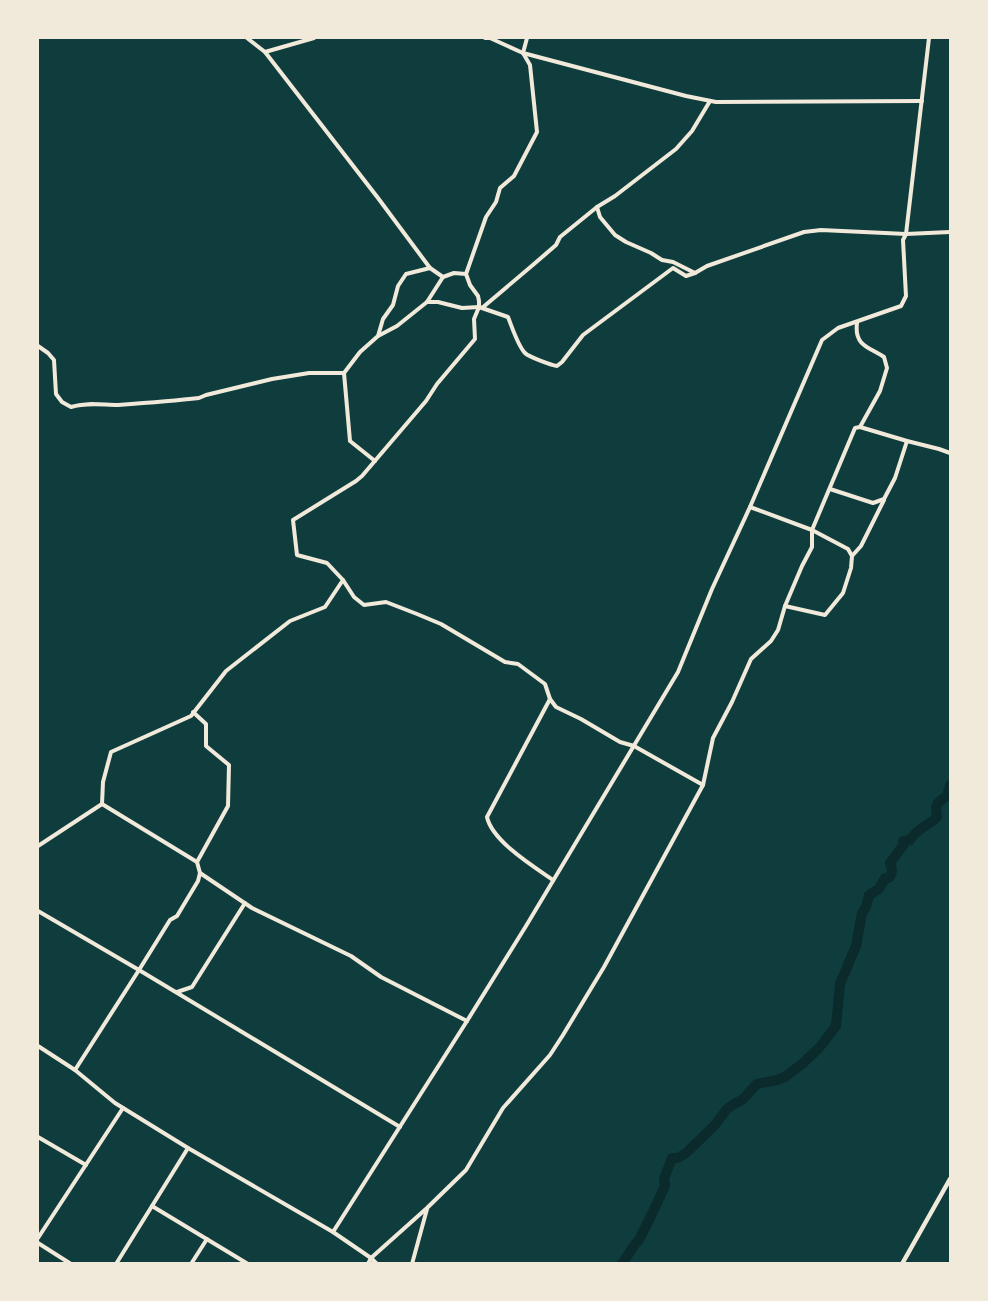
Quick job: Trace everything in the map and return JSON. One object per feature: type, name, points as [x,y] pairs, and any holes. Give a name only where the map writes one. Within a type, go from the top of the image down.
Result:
[{"type":"street","points":[[247,38],[265,52],[430,268],[442,277]]},
{"type":"street","points":[[265,52],[314,38]]},
{"type":"street","points":[[485,38],[524,53],[716,102],[922,101]]},
{"type":"street","points":[[480,308],[478,296],[466,274],[486,218],[496,202],[500,188],[514,176],[537,132],[532,75],[524,53],[527,38]]},
{"type":"street","points":[[333,1232],[554,880],[678,672],[712,589],[822,340],[838,328],[901,306],[906,296],[903,240],[906,234],[929,38]]},
{"type":"street","points":[[703,785],[634,746],[620,742],[556,707],[550,699],[545,684],[518,664],[505,662],[441,624],[386,602],[363,605],[327,563],[297,555],[293,520],[356,481],[475,339],[474,319],[480,308],[517,279],[556,244],[560,237],[676,149],[692,131],[710,100]]},
{"type":"street","points":[[597,207],[600,217],[615,235],[662,260],[673,262],[695,273]]},
{"type":"street","points":[[427,302],[438,302],[462,308],[480,308],[508,317],[514,334],[526,355],[557,366],[583,335],[673,268],[686,276],[707,266],[804,232],[821,230],[906,234],[951,232]]},
{"type":"street","points":[[378,336],[383,320],[393,305],[398,286],[406,274],[430,268]]},
{"type":"street","points":[[375,461],[350,441],[344,373],[360,352],[378,336],[397,326],[427,302],[442,277],[454,273],[466,274]]},
{"type":"street","points":[[857,323],[858,337],[865,347],[884,357],[887,368],[880,391],[860,427]]},
{"type":"street","points":[[38,346],[54,360],[56,394],[62,402],[71,407],[81,404],[143,404],[199,398],[206,394],[300,374],[344,373]]},
{"type":"street","points":[[368,1263],[466,1170],[503,1108],[555,1048],[604,967],[703,785],[713,738],[751,659],[771,641],[778,630],[785,606],[812,547],[812,530],[855,428],[860,427],[951,453]]},
{"type":"street","points":[[852,556],[861,546],[884,499],[907,441]]},
{"type":"street","points":[[830,489],[873,503],[884,499]]},
{"type":"street","points":[[750,507],[812,530],[848,549],[852,556],[851,568],[843,593],[825,615],[785,606]]},
{"type":"street","points":[[102,804],[103,782],[111,752],[191,716],[226,671],[290,621],[325,607],[342,580]]},
{"type":"street","points":[[550,699],[487,817],[491,829],[523,860],[554,880]]},
{"type":"street","points":[[193,712],[206,724],[206,746],[229,765],[228,806],[196,862]]},
{"type":"street","points":[[38,846],[102,804]]},
{"type":"street","points":[[75,1070],[170,920],[177,916],[198,881],[200,873],[196,862],[102,804]]},
{"type":"street","points":[[200,873],[245,903],[351,956],[381,977],[467,1021]]},
{"type":"street","points":[[176,993],[192,987],[245,903]]},
{"type":"street","points":[[38,911],[400,1127]]},
{"type":"street","points":[[38,1046],[75,1070],[115,1103],[188,1149],[333,1232],[377,1263]]},
{"type":"street","points":[[38,1238],[123,1108]]},
{"type":"street","points":[[38,1137],[86,1165]]},
{"type":"street","points":[[116,1263],[188,1149]]},
{"type":"street","points":[[902,1263],[951,1179]]},
{"type":"street","points":[[152,1206],[248,1263]]},
{"type":"street","points":[[412,1263],[427,1208]]},
{"type":"street","points":[[191,1263],[207,1239]]},
{"type":"street","points":[[38,1243],[70,1263]]},
{"type":"waterway","points":[[622,1264],[639,1240],[651,1216],[665,1186],[664,1179],[672,1158],[678,1158],[686,1153],[714,1126],[727,1109],[742,1100],[757,1084],[785,1077],[802,1064],[819,1048],[836,1026],[840,984],[856,946],[862,913],[869,895],[879,889],[885,878],[889,878],[892,871],[890,863],[904,844],[903,841],[910,840],[915,833],[937,817],[937,804],[947,796],[950,785]]}]
